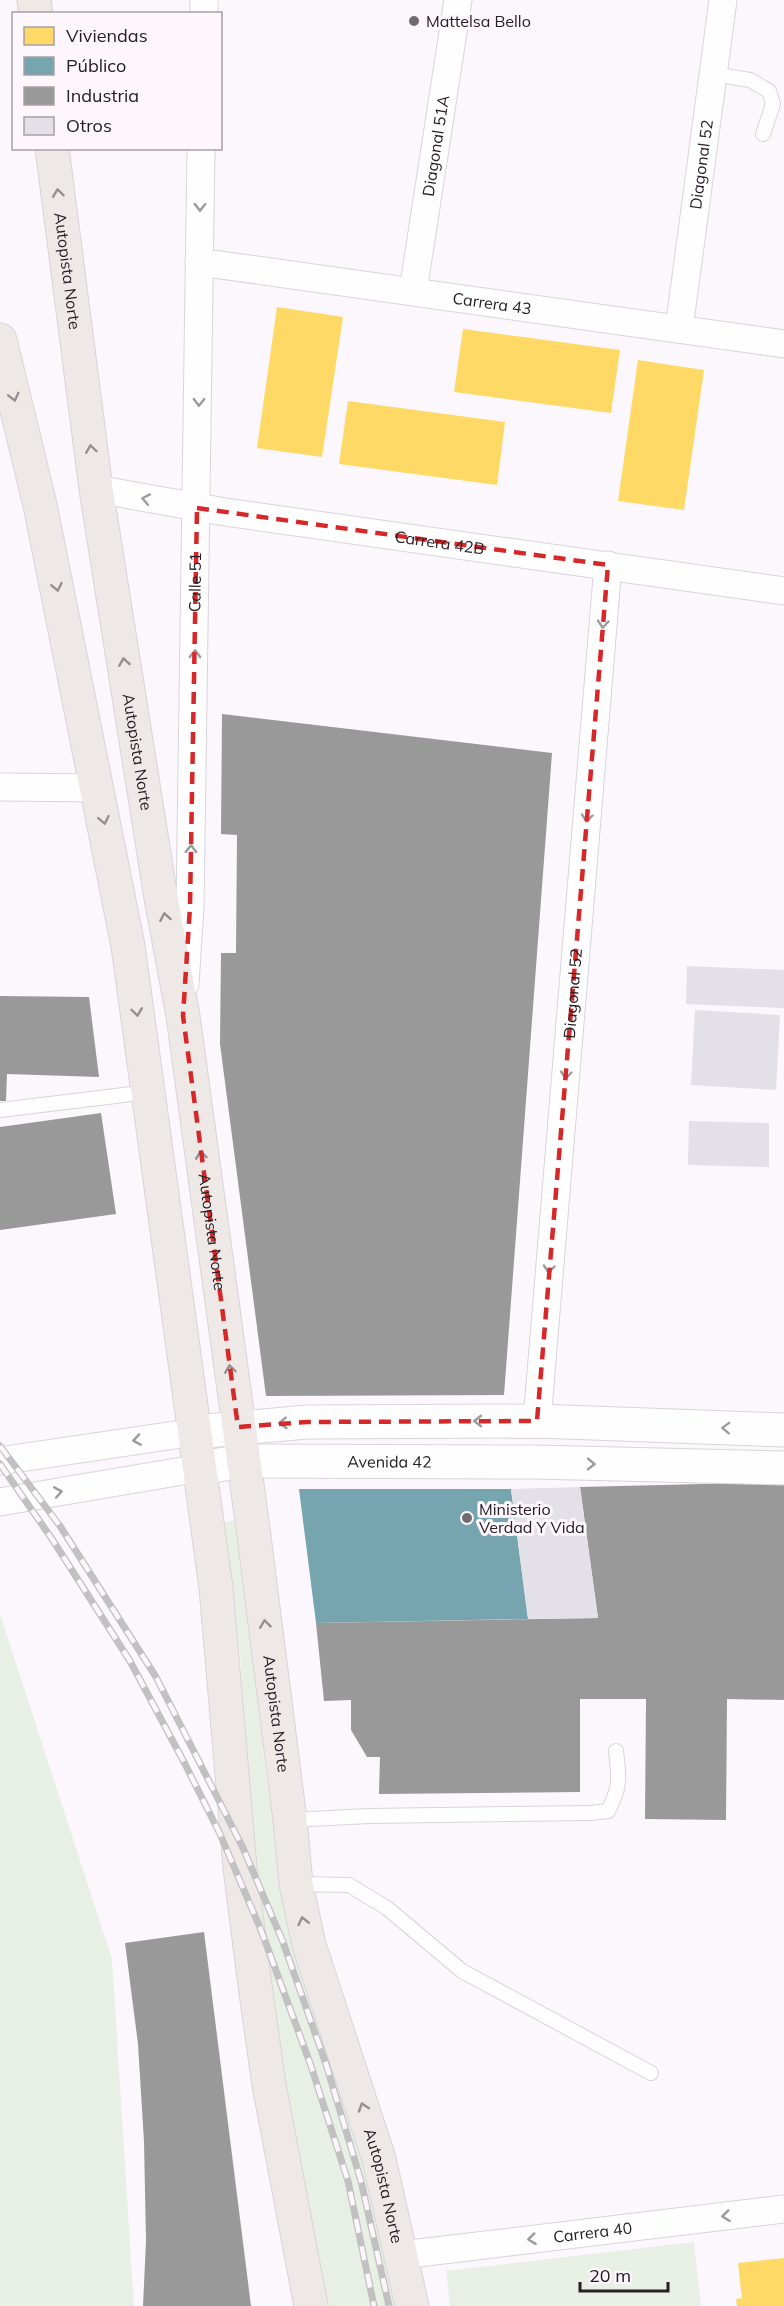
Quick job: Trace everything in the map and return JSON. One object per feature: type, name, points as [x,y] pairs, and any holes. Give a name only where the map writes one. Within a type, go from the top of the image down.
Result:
[{"type":"main road","name":"Autopista Norte","points":[[52,150],[96,489],[161,898],[183,1016],[290,1820],[296,1884],[309,1945],[379,2159],[412,2306]]},
{"type":"main road","points":[[0,340],[40,505],[128,946],[222,1638],[240,1868],[255,1982],[269,2085],[311,2306]]},
{"type":"street","name":"Diagonal 51A","points":[[413,291],[458,0]]},
{"type":"street","name":"Diagonal 52","points":[[678,329],[723,0]]},
{"type":"street","name":"Calle 51","points":[[183,1016],[190,908],[201,150]]},
{"type":"street","name":"Carrera 43","points":[[199,262],[784,344]]},
{"type":"street","name":"Carrera 42B","points":[[96,489],[197,508],[784,591]]},
{"type":"street","name":"Diagonal 52","points":[[537,1421],[608,565]]},
{"type":"street","points":[[0,787],[98,788]]},
{"type":"street","points":[[0,1461],[195,1432],[307,1422],[537,1421],[784,1430]]},
{"type":"street","name":"Avenida 42","points":[[0,1502],[243,1461],[533,1462],[784,1468]]},
{"type":"street","name":"Carrera 40","points":[[402,2255],[784,2209]]},
{"type":"lane","points":[[713,74],[750,80],[769,91],[773,104],[763,134]]},
{"type":"lane","points":[[0,1110],[148,1092]]},
{"type":"lane","points":[[290,1820],[608,1811],[617,1793],[620,1778],[616,1751]]},
{"type":"lane","points":[[296,1884],[349,1885],[387,1908],[462,1971],[651,2073]]},
{"type":"highlighted area","points":[[197,508],[608,565],[537,1421],[307,1422],[238,1427],[183,1016],[190,907]]},
{"type":"shaded area","points":[[239,1519],[266,1777],[288,1894],[344,2086],[400,2306],[328,2306],[279,2055],[246,1772],[241,1664],[225,1522]]},
{"type":"shaded area","points":[[0,1614],[112,1959],[134,2306],[0,2306]]},
{"type":"shaded area","points":[[694,2242],[701,2306],[450,2306],[446,2271]]},
{"type":"building: Viviendas","points":[[277,307],[343,317],[322,457],[257,448]]},
{"type":"building: Viviendas","points":[[463,329],[620,350],[611,413],[454,392]]},
{"type":"building: Viviendas","points":[[638,360],[704,370],[684,510],[618,501]]},
{"type":"building: Viviendas","points":[[348,401],[505,422],[497,485],[339,464]]},
{"type":"building: Viviendas","points":[[784,2258],[784,2306],[737,2306],[736,2299],[742,2298],[738,2263]]},
{"type":"building: Público","points":[[299,1489],[511,1489],[528,1619],[316,1623]]},
{"type":"building: Industria","points":[[222,714],[552,753],[504,1395],[266,1396],[220,1044],[221,953],[236,953],[237,835],[221,834]]},
{"type":"building: Industria","points":[[0,996],[89,997],[99,1077],[7,1074],[6,1101],[0,1101]]},
{"type":"building: Industria","points":[[101,1113],[116,1214],[0,1230],[0,1127]]},
{"type":"building: Industria","points":[[784,1482],[784,1700],[727,1699],[726,1820],[645,1819],[646,1699],[580,1699],[580,1792],[379,1794],[380,1757],[367,1757],[351,1730],[351,1700],[324,1701],[316,1623],[598,1618],[580,1487]]},
{"type":"building: Industria","points":[[204,1932],[251,2306],[143,2306],[146,2241],[144,2142],[138,2044],[125,1943]]},
{"type":"building: Otros","points":[[687,966],[784,970],[784,1008],[686,1004]]},
{"type":"building: Otros","points":[[695,1010],[780,1015],[776,1090],[691,1085]]},
{"type":"building: Otros","points":[[689,1121],[769,1123],[769,1167],[688,1165]]},
{"type":"building: Otros","points":[[580,1487],[598,1618],[528,1619],[511,1489]]},
{"type":"railway","points":[[0,1446],[60,1526],[156,1677],[243,1848],[283,1942],[326,2064],[361,2181],[389,2306]]},
{"type":"railway","points":[[0,1464],[52,1539],[130,1661],[220,1834],[261,1930],[310,2063],[348,2181],[374,2306]]},
{"type":"place","name":"Mattelsa Bello","points":[[414,21]]},
{"type":"place","name":"Ministerio Verdad Y Vida","points":[[467,1518]]}]
